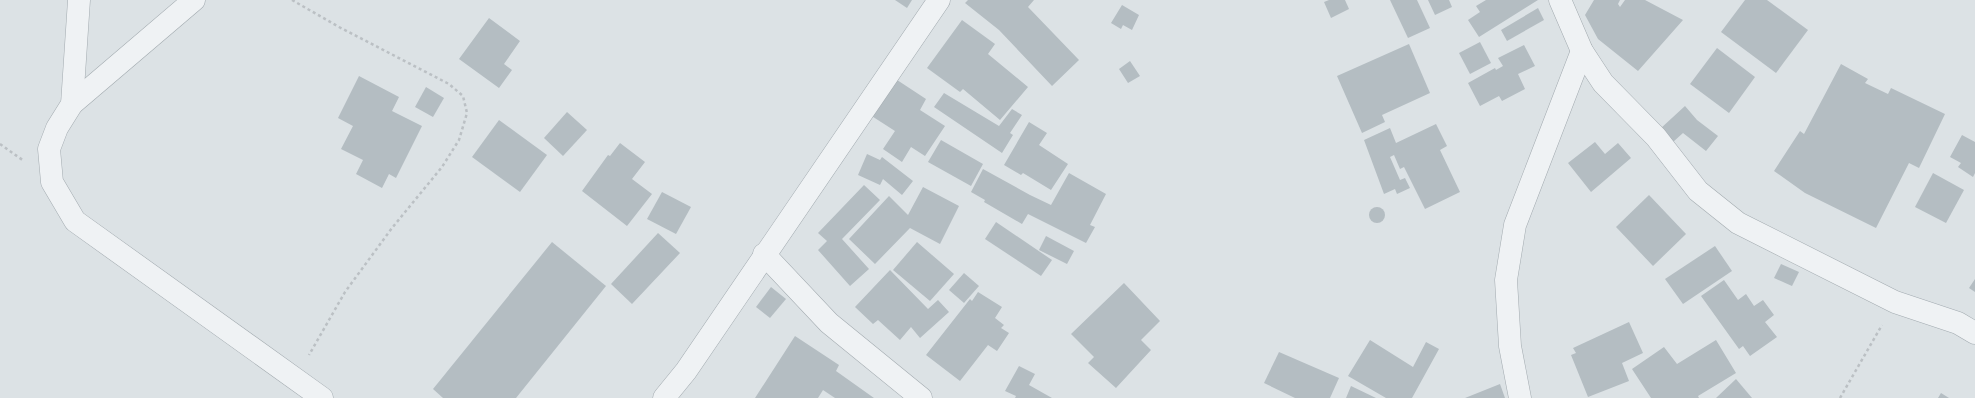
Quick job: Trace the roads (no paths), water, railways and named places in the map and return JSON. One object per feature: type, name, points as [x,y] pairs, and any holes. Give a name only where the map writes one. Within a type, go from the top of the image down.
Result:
[{"type":"street","points":[[72,104],[79,0]]},
{"type":"street","points":[[194,0],[72,104],[57,128],[49,149],[52,182],[75,221],[297,378],[322,398]]},
{"type":"street","points":[[664,398],[686,371],[764,254],[939,0]]},
{"type":"street","points":[[1560,0],[1582,51],[1602,83],[1656,137],[1698,191],[1738,222],[1895,302],[1958,323],[1975,333]]},
{"type":"street","points":[[1520,398],[1510,346],[1506,280],[1515,225],[1582,51]]},
{"type":"street","points":[[764,254],[829,323],[921,398]]}]
